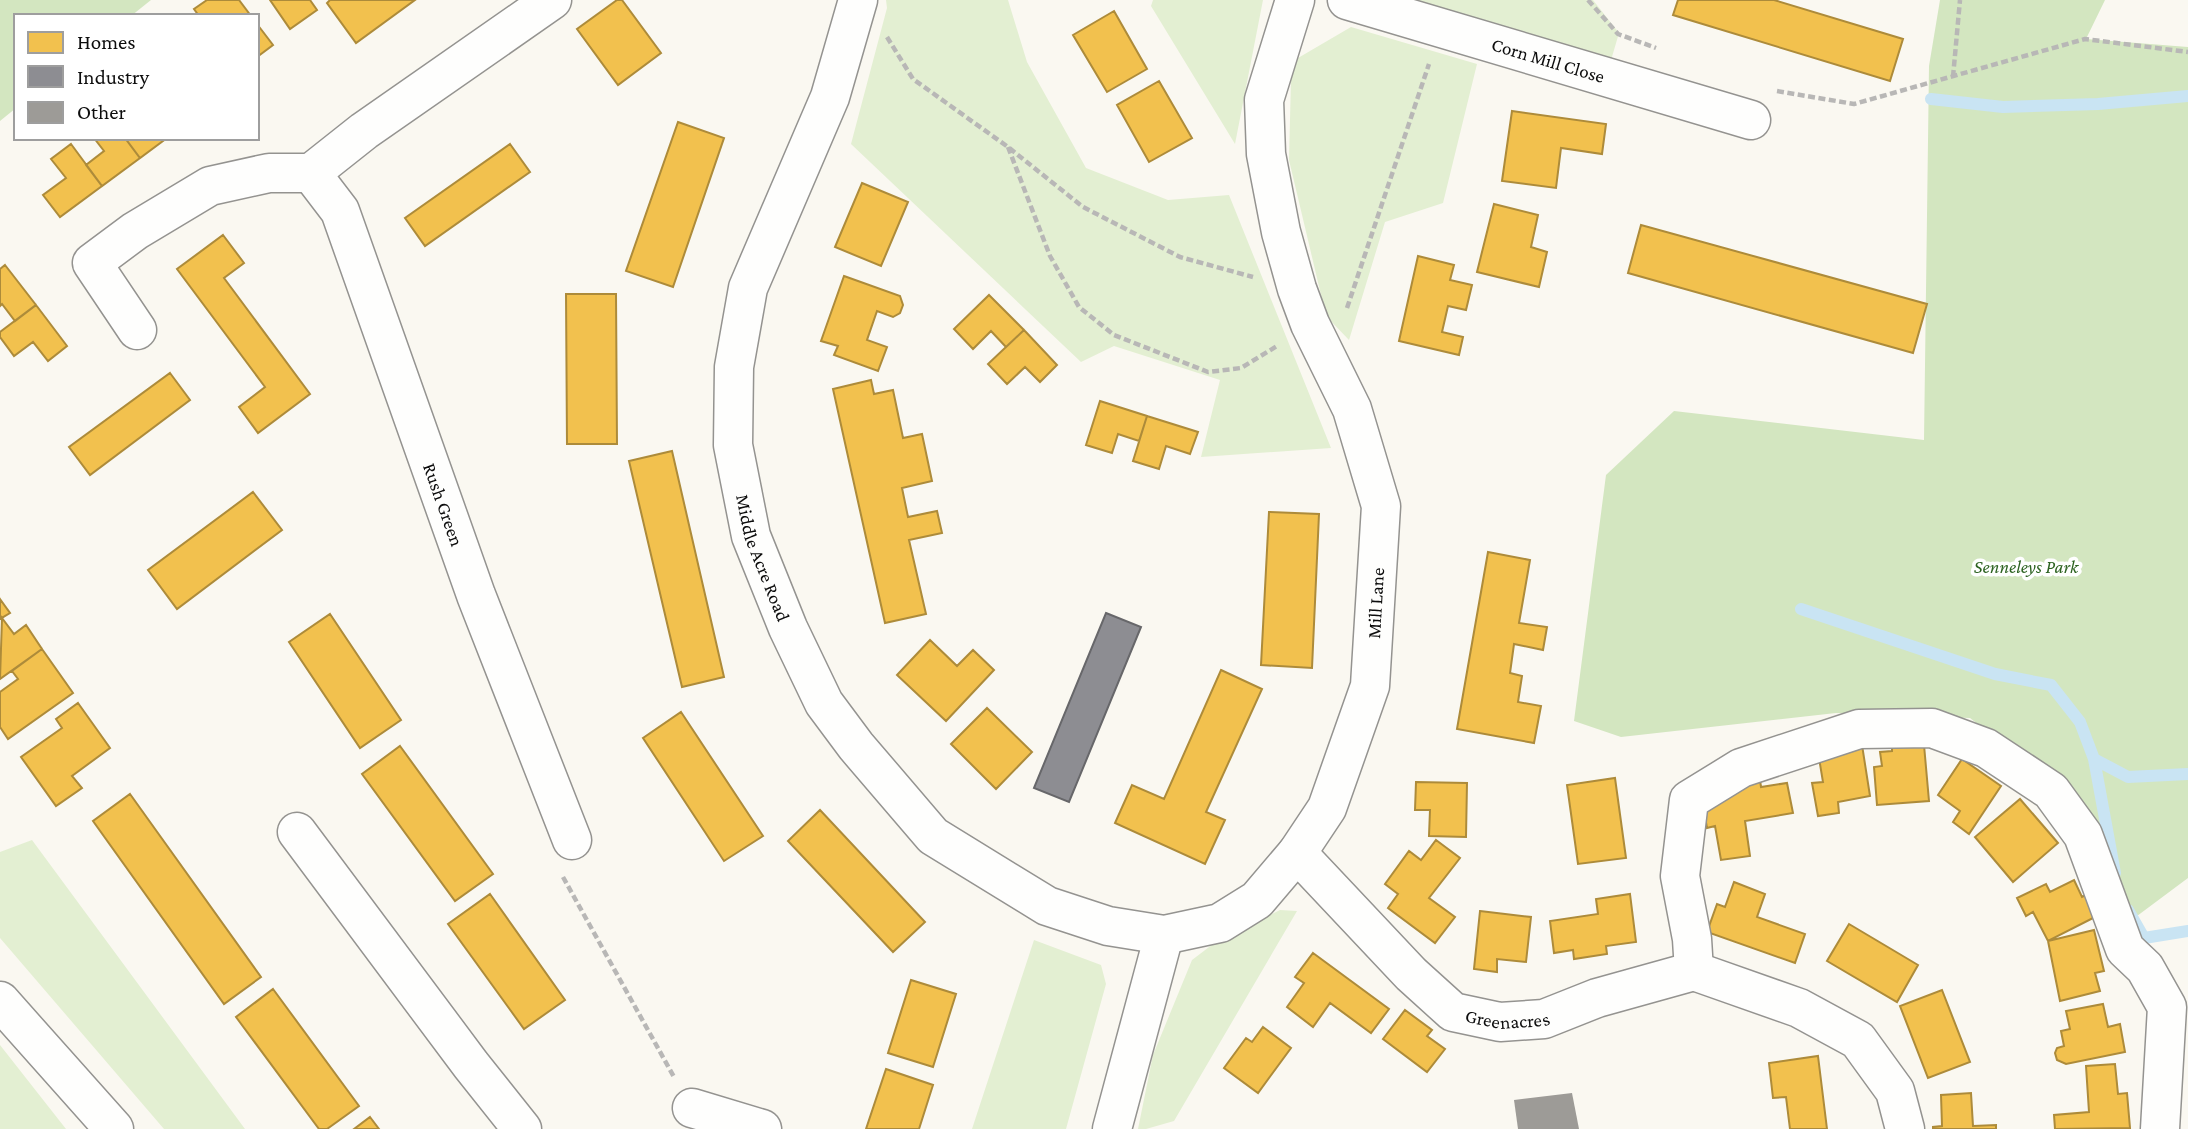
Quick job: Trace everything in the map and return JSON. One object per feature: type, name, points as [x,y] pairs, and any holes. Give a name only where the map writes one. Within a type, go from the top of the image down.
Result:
[{"type":"street","points":[[137,330],[92,263],[135,231],[210,186],[269,173],[311,173],[363,131],[552,0]]},
{"type":"street","name":"Middle Acre Road","points":[[858,0],[830,97],[748,288],[734,367],[733,445],[751,536],[788,628],[824,703],[856,746],[933,836],[1047,906],[1108,926],[1164,935]]},
{"type":"street","name":"Mill Lane","points":[[1164,935],[1220,923],[1257,900],[1297,853],[1327,808],[1370,687],[1381,506],[1352,409],[1304,307],[1281,232],[1266,154],[1264,100],[1295,0]]},
{"type":"street","name":"Corn Mill Close","points":[[1347,0],[1751,120]]},
{"type":"street","name":"Rush Green","points":[[311,173],[340,211],[477,595],[572,840]]},
{"type":"street","points":[[1905,1129],[1895,1091],[1858,1040],[1799,1008],[1694,971],[1692,939],[1680,876],[1689,800],[1741,768],[1859,729],[1932,728],[1986,748],[2051,791],[2083,835],[2125,949],[2145,968],[2167,1007],[2160,1127]]},
{"type":"street","points":[[297,832],[522,1129]]},
{"type":"street","name":"Greenacres","points":[[1297,853],[1411,974],[1452,1012],[1500,1022],[1544,1018],[1597,998],[1694,971]]},
{"type":"street","points":[[1112,1129],[1164,935]]},
{"type":"street","points":[[0,1001],[114,1129]]},
{"type":"street","points":[[692,1108],[748,1127]]},
{"type":"path","points":[[1953,76],[1960,0]]},
{"type":"path","points":[[1329,359],[1441,27]]},
{"type":"path","points":[[885,34],[913,79],[1008,147],[1083,206],[1180,257],[1304,307],[1241,368],[1208,372],[1114,335],[1079,306],[1050,256],[1008,147]]},
{"type":"path","points":[[1854,104],[2085,39],[2188,52]]},
{"type":"path","points":[[572,840],[558,868],[692,1108]]},
{"type":"green space","points":[[0,0],[151,0],[134,14],[14,14],[14,110],[0,121]]},
{"type":"green space","points":[[886,0],[1008,0],[1027,62],[1086,168],[1168,200],[1229,195],[1331,448],[1201,457],[1220,380],[1114,346],[1081,362],[851,144],[887,8]]},
{"type":"green space","points":[[1153,0],[1263,0],[1235,144],[1151,6]]},
{"type":"green space","points":[[1397,0],[1593,0],[1619,33],[1609,67]]},
{"type":"green space","name":"Senneleys Park","points":[[1940,0],[2105,0],[2086,39],[2188,47],[2188,878],[2133,919],[2068,794],[1970,718],[1836,713],[1621,737],[1574,721],[1606,475],[1674,411],[1924,440],[1929,66]]},
{"type":"green space","points":[[1351,27],[1477,64],[1443,203],[1385,222],[1349,340],[1326,316],[1289,160],[1291,79],[1298,58]]},
{"type":"green space","points":[[32,840],[245,1129],[164,1129],[0,938],[0,852]]},
{"type":"green space","points":[[1280,910],[1297,911],[1174,1121],[1138,1129],[1153,1055],[1192,960],[1217,941]]},
{"type":"green space","points":[[1034,940],[1101,965],[1106,984],[1066,1129],[972,1129]]},
{"type":"green space","points":[[0,1045],[66,1129],[0,1129]]},
{"type":"building: Homes","points":[[207,0],[239,0],[250,14],[198,14],[194,9]]},
{"type":"building: Homes","points":[[270,0],[310,0],[317,10],[290,29]]},
{"type":"building: Homes","points":[[330,0],[415,0],[356,43],[327,3]]},
{"type":"building: Homes","points":[[617,0],[622,0],[661,53],[618,85],[577,29]]},
{"type":"building: Homes","points":[[1678,0],[1774,0],[1903,39],[1890,81],[1673,15]]},
{"type":"building: Homes","points":[[1114,11],[1147,69],[1107,92],[1073,35]]},
{"type":"building: Homes","points":[[259,27],[273,45],[259,56]]},
{"type":"building: Homes","points":[[1159,81],[1192,138],[1149,162],[1117,105]]},
{"type":"building: Homes","points":[[1512,111],[1606,124],[1602,154],[1561,148],[1556,188],[1502,181]]},
{"type":"building: Homes","points":[[678,122],[724,138],[673,287],[626,271]]},
{"type":"building: Homes","points":[[96,140],[126,140],[140,158],[102,186],[86,165],[104,151]]},
{"type":"building: Homes","points":[[126,140],[164,140],[140,158]]},
{"type":"building: Homes","points":[[71,144],[102,186],[60,217],[43,195],[66,178],[51,159]]},
{"type":"building: Homes","points":[[510,144],[530,172],[425,246],[405,218]]},
{"type":"building: Homes","points":[[862,183],[908,202],[881,266],[835,247]]},
{"type":"building: Homes","points":[[1494,204],[1538,215],[1531,247],[1547,252],[1539,287],[1477,272]]},
{"type":"building: Homes","points":[[1641,225],[1927,304],[1913,353],[1628,273]]},
{"type":"building: Homes","points":[[223,235],[244,263],[224,278],[310,394],[258,433],[239,407],[265,387],[177,269]]},
{"type":"building: Homes","points":[[1418,256],[1454,265],[1450,280],[1472,285],[1466,310],[1448,306],[1442,332],[1463,337],[1459,355],[1399,341]]},
{"type":"building: Homes","points":[[5,265],[36,305],[15,321],[2,304],[0,306],[0,269]]},
{"type":"building: Homes","points":[[844,276],[900,296],[903,305],[900,313],[893,317],[877,311],[867,340],[887,347],[878,371],[834,355],[838,346],[821,341]]},
{"type":"building: Homes","points":[[566,294],[616,294],[617,444],[567,444]]},
{"type":"building: Homes","points":[[989,295],[1024,330],[1006,347],[991,331],[973,349],[954,329]]},
{"type":"building: Homes","points":[[36,305],[67,346],[48,361],[33,342],[14,356],[0,337],[0,332]]},
{"type":"building: Homes","points":[[1024,330],[1057,365],[1040,382],[1025,367],[1007,384],[988,364]]},
{"type":"building: Homes","points":[[170,373],[190,400],[90,475],[69,447]]},
{"type":"building: Homes","points":[[871,380],[874,394],[893,390],[903,438],[922,434],[932,481],[902,488],[908,517],[937,511],[942,533],[909,540],[926,614],[885,623],[833,389]]},
{"type":"building: Homes","points":[[1100,401],[1147,416],[1139,441],[1118,434],[1112,453],[1086,445]]},
{"type":"building: Homes","points":[[1147,416],[1198,432],[1190,454],[1166,446],[1159,469],[1133,461]]},
{"type":"building: Homes","points":[[672,451],[724,677],[682,687],[629,461]]},
{"type":"building: Homes","points":[[253,492],[282,530],[177,609],[148,570]]},
{"type":"building: Homes","points":[[1269,512],[1319,514],[1312,668],[1261,665]]},
{"type":"building: Homes","points":[[1488,552],[1530,560],[1519,623],[1547,627],[1543,650],[1514,644],[1510,673],[1522,676],[1518,702],[1541,706],[1534,743],[1457,729]]},
{"type":"building: Homes","points":[[0,599],[10,613],[0,619]]},
{"type":"building: Homes","points":[[330,614],[401,720],[360,748],[289,642]]},
{"type":"building: Homes","points":[[2,618],[14,634],[26,625],[42,649],[0,679]]},
{"type":"building: Homes","points":[[930,640],[957,666],[973,650],[994,670],[946,721],[897,675]]},
{"type":"building: Homes","points":[[42,649],[73,693],[8,739],[0,727],[0,692],[18,679],[12,671]]},
{"type":"building: Homes","points":[[1221,670],[1262,689],[1206,812],[1225,820],[1205,864],[1115,823],[1132,785],[1164,799]]},
{"type":"building: Homes","points":[[78,703],[110,748],[72,776],[82,788],[56,806],[21,757],[62,728],[56,719]]},
{"type":"building: Homes","points":[[987,708],[1032,752],[996,789],[951,744]]},
{"type":"building: Homes","points":[[681,712],[763,836],[724,861],[643,738]]},
{"type":"building: Homes","points":[[1862,745],[1870,796],[1838,802],[1839,813],[1818,816],[1812,783],[1823,782],[1818,752]]},
{"type":"building: Homes","points":[[1924,745],[1929,801],[1877,805],[1874,767],[1882,766],[1880,752]]},
{"type":"building: Homes","points":[[400,746],[493,874],[455,901],[362,774]]},
{"type":"building: Homes","points":[[1962,759],[2001,786],[1969,834],[1953,822],[1960,811],[1938,795]]},
{"type":"building: Homes","points":[[1615,778],[1626,858],[1578,864],[1567,785]]},
{"type":"building: Homes","points":[[1760,780],[1761,787],[1787,783],[1793,813],[1745,821],[1750,856],[1721,860],[1715,826],[1707,828],[1702,800]]},
{"type":"building: Homes","points":[[1416,782],[1467,783],[1466,837],[1429,836],[1430,810],[1415,810]]},
{"type":"building: Homes","points":[[130,794],[261,977],[224,1004],[93,821]]},
{"type":"building: Homes","points":[[2020,799],[2058,843],[2013,882],[1975,837]]},
{"type":"building: Homes","points":[[820,810],[925,922],[893,952],[788,841]]},
{"type":"building: Homes","points":[[1436,840],[1460,858],[1429,898],[1455,917],[1435,943],[1388,908],[1398,894],[1385,884],[1409,851],[1421,860]]},
{"type":"building: Homes","points":[[2074,880],[2082,897],[2088,894],[2099,915],[2048,941],[2033,912],[2026,916],[2017,898],[2046,884],[2050,892]]},
{"type":"building: Homes","points":[[1734,882],[1765,894],[1757,917],[1805,934],[1795,963],[1707,932],[1717,904],[1725,907]]},
{"type":"building: Homes","points":[[490,894],[565,1000],[524,1029],[448,924]]},
{"type":"building: Homes","points":[[1630,894],[1636,942],[1606,946],[1607,954],[1574,959],[1573,950],[1554,953],[1550,921],[1598,914],[1596,899]]},
{"type":"building: Homes","points":[[1480,911],[1531,917],[1526,962],[1497,959],[1497,972],[1474,969]]},
{"type":"building: Homes","points":[[1849,924],[1918,965],[1897,1002],[1827,961]]},
{"type":"building: Homes","points":[[2094,930],[2104,971],[2095,973],[2100,991],[2060,1001],[2048,941]]},
{"type":"building: Homes","points":[[1313,953],[1389,1009],[1371,1033],[1330,1003],[1313,1027],[1287,1007],[1304,983],[1295,977]]},
{"type":"building: Homes","points":[[911,980],[956,994],[933,1067],[888,1053]]},
{"type":"building: Homes","points":[[273,989],[359,1106],[327,1129],[319,1129],[236,1017]]},
{"type":"building: Homes","points":[[1942,990],[1970,1062],[1928,1078],[1900,1006]]},
{"type":"building: Homes","points":[[2103,1004],[2108,1027],[2120,1024],[2125,1052],[2066,1064],[2057,1060],[2057,1048],[2064,1046],[2061,1031],[2070,1029],[2066,1011]]},
{"type":"building: Homes","points":[[1405,1010],[1432,1030],[1427,1036],[1445,1049],[1427,1072],[1383,1039]]},
{"type":"building: Homes","points":[[1263,1027],[1291,1048],[1258,1093],[1224,1068],[1246,1038],[1252,1042]]},
{"type":"building: Homes","points":[[1818,1056],[1827,1129],[1790,1129],[1786,1097],[1773,1098],[1769,1063]]},
{"type":"building: Homes","points":[[2115,1064],[2118,1094],[2127,1093],[2130,1128],[2055,1129],[2054,1115],[2089,1112],[2086,1066]]},
{"type":"building: Homes","points":[[886,1069],[933,1085],[919,1129],[866,1129]]},
{"type":"building: Homes","points":[[1971,1093],[1973,1126],[1996,1125],[1996,1129],[1933,1129],[1942,1126],[1941,1095]]},
{"type":"building: Homes","points":[[370,1117],[379,1129],[354,1129]]},
{"type":"building: Industry","points":[[1106,613],[1141,627],[1069,802],[1034,788]]},
{"type":"building: Other","points":[[1572,1093],[1579,1129],[1518,1129],[1514,1100]]},
{"type":"waterway","points":[[1931,99],[2003,107],[2098,104],[2188,96]]},
{"type":"waterway","points":[[1801,609],[1995,674],[2051,685],[2080,722],[2094,759],[2128,777],[2188,774]]},
{"type":"waterway","points":[[2094,759],[2115,873]]},
{"type":"waterway","points":[[2128,910],[2144,938],[2188,931]]}]
